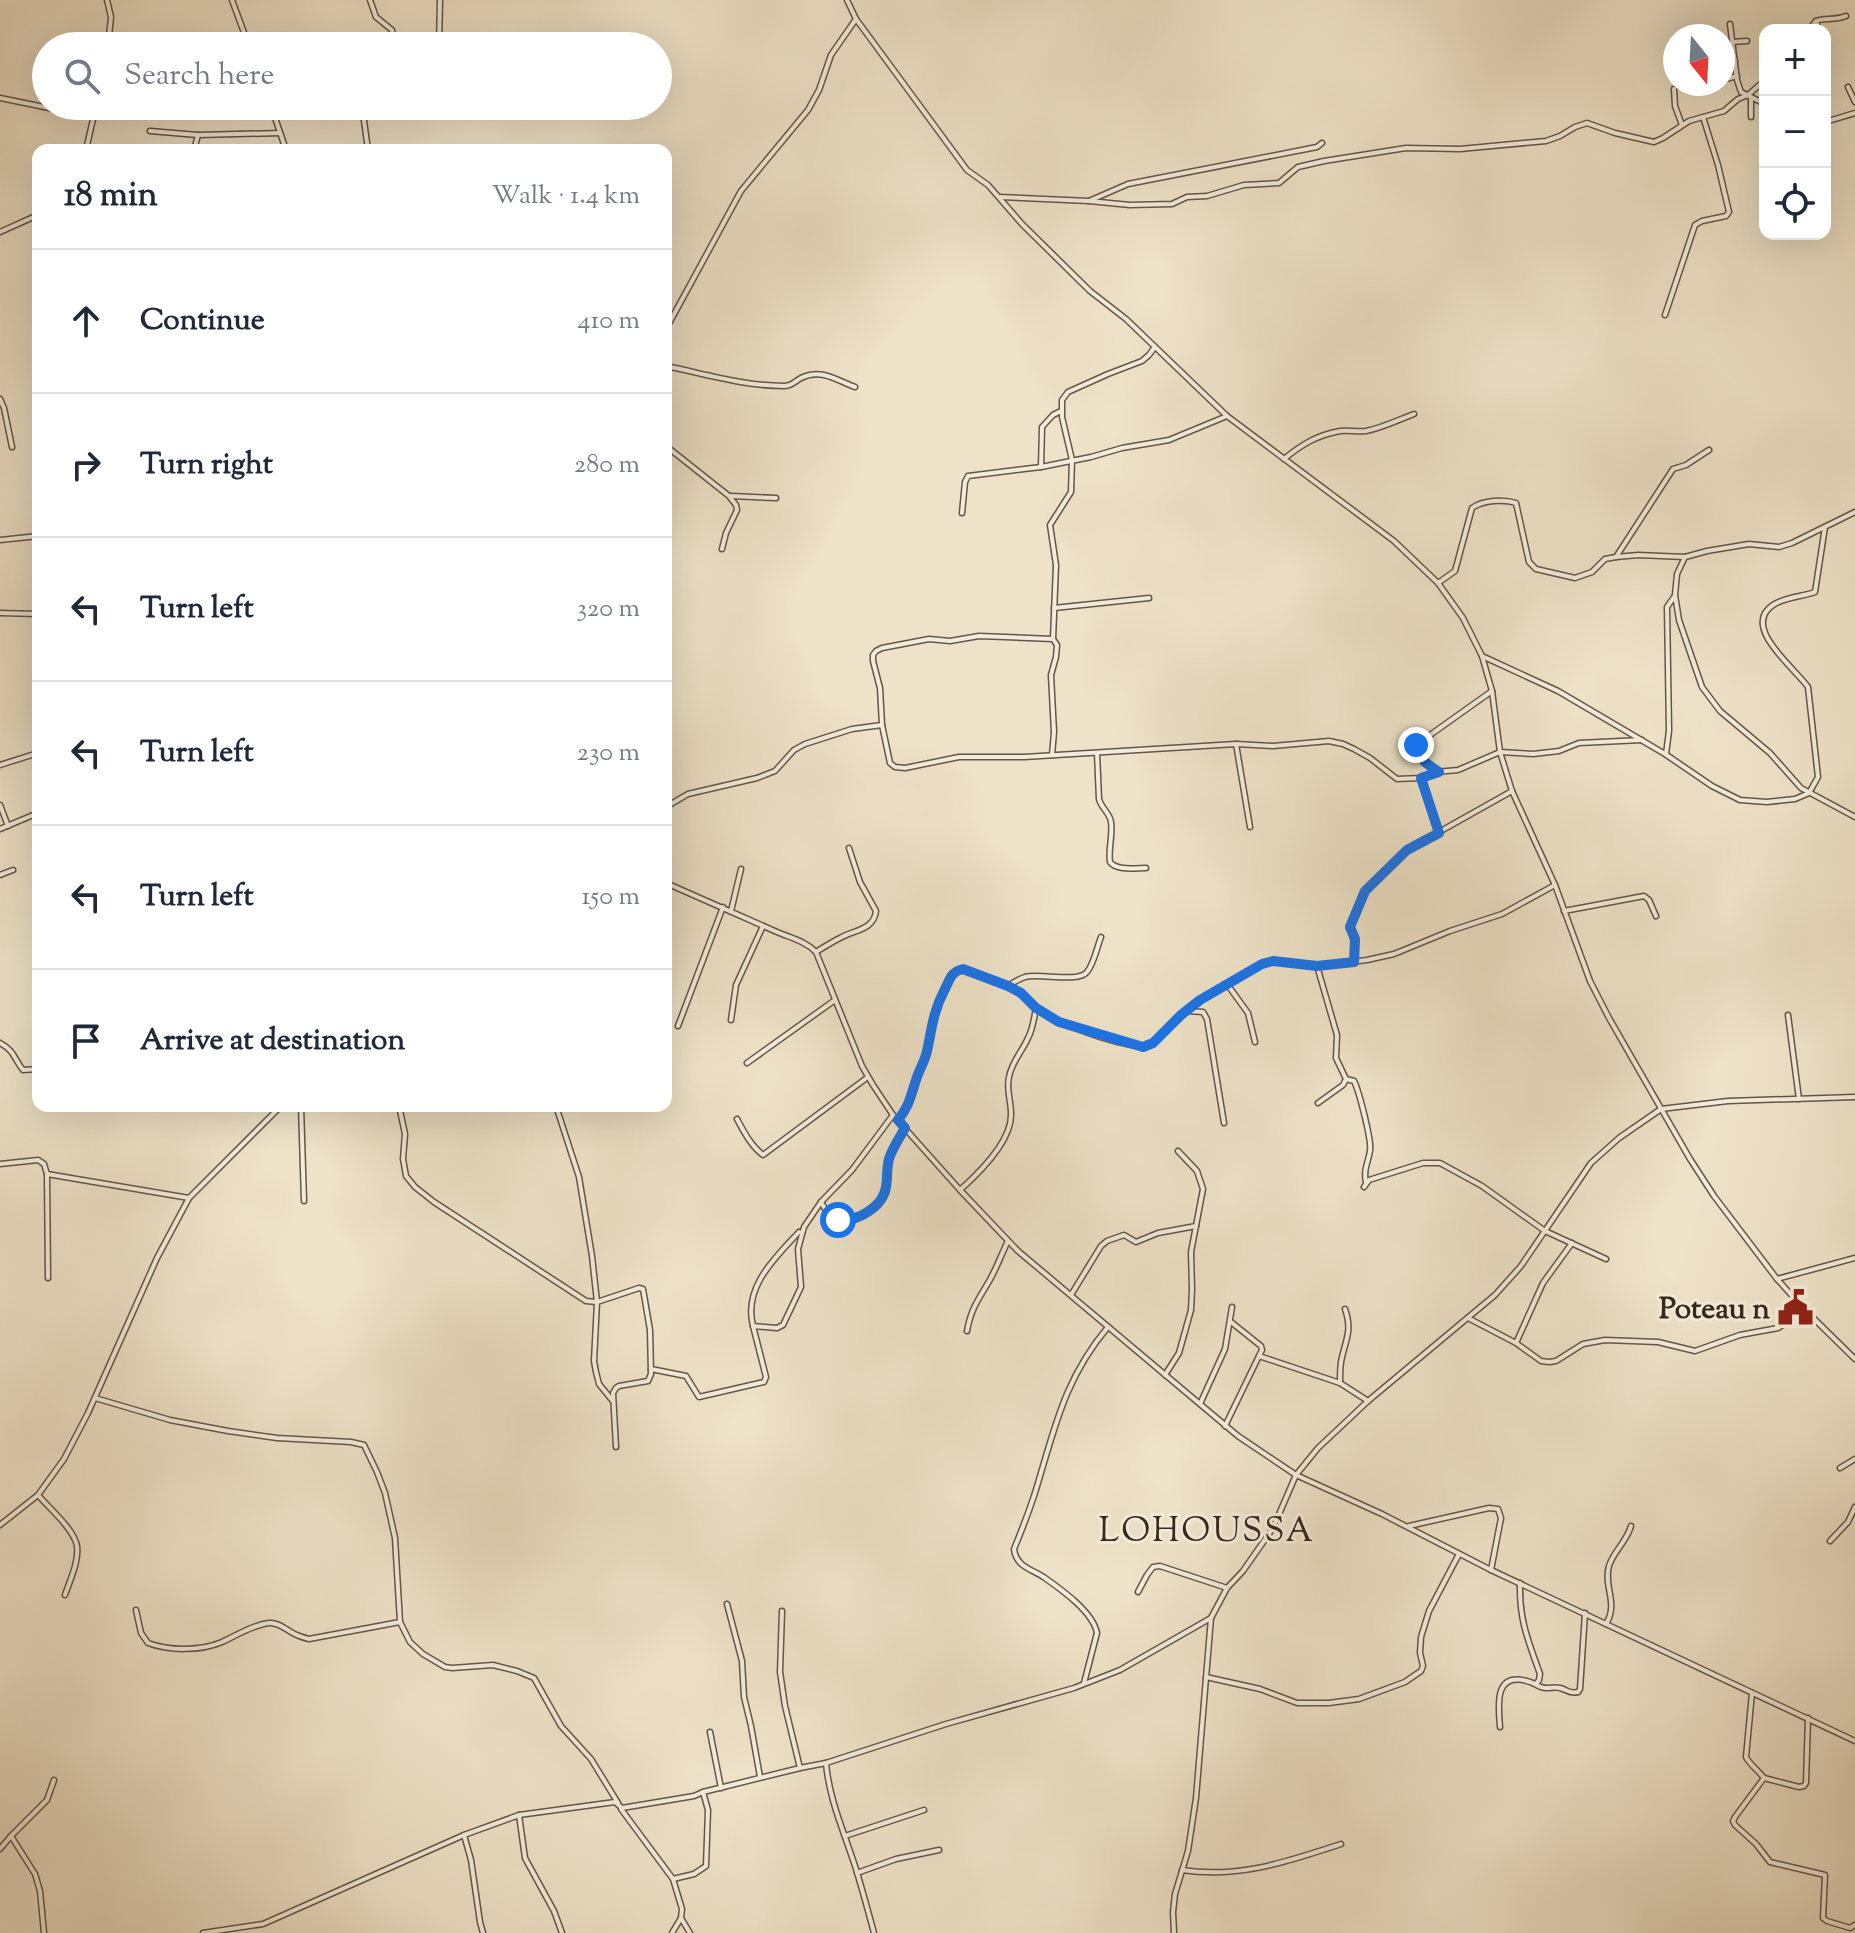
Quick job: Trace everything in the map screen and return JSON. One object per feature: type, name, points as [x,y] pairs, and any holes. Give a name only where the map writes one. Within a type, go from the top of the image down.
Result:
[{"type":"street","points":[[107,0],[111,17],[109,32]]},
{"type":"street","points":[[232,0],[244,32]]},
{"type":"street","points":[[370,0],[376,17],[392,32]]},
{"type":"street","points":[[439,32],[440,0]]},
{"type":"street","points":[[847,0],[856,19],[967,170],[988,185],[1022,224],[1090,291],[1126,319],[1227,416],[1394,541],[1438,583],[1463,618],[1482,656],[1492,691],[1500,752],[1512,791],[1555,885],[1590,981],[1661,1109],[1714,1196],[1777,1279],[1855,1359]]},
{"type":"street","points":[[1814,24],[1819,19],[1829,21],[1846,16]]},
{"type":"street","points":[[672,318],[741,191],[808,110],[819,90],[831,55],[856,19]]},
{"type":"street","points":[[1735,42],[1747,41]]},
{"type":"street","points":[[1735,60],[1741,92],[1759,101]]},
{"type":"street","points":[[999,197],[1130,205],[1172,204],[1187,197],[1207,196],[1244,185],[1279,183],[1298,167],[1324,161],[1406,148],[1460,149],[1546,141],[1587,123],[1654,142],[1682,125],[1724,111],[1759,86]]},
{"type":"street","points":[[1848,87],[1855,102]]},
{"type":"street","points":[[1674,96],[1682,125]]},
{"type":"street","points":[[1749,96],[1751,117]]},
{"type":"street","points":[[0,98],[32,105]]},
{"type":"street","points":[[1831,120],[1855,113]]},
{"type":"street","points":[[1665,315],[1695,225],[1726,216],[1729,212],[1703,117]]},
{"type":"street","points":[[87,144],[92,120]]},
{"type":"street","points":[[276,120],[284,144]]},
{"type":"street","points":[[364,120],[367,144]]},
{"type":"street","points":[[150,131],[198,135],[280,133]]},
{"type":"street","points":[[196,144],[198,135]]},
{"type":"street","points":[[1089,201],[1128,184],[1317,147],[1322,143]]},
{"type":"street","points":[[0,232],[32,218]]},
{"type":"street","points":[[1052,755],[1051,675],[1057,645],[1053,639],[1056,565],[1050,525],[1071,492],[1072,460],[1062,400],[1068,392],[1142,361],[1154,347]]},
{"type":"street","points":[[672,367],[764,385],[789,386],[806,376],[827,374],[855,387]]},
{"type":"street","points":[[0,399],[12,447]]},
{"type":"street","points":[[1041,467],[1042,427],[1053,415],[1062,411]]},
{"type":"street","points":[[1284,459],[1310,441],[1341,431],[1374,429],[1414,414]]},
{"type":"street","points":[[962,513],[968,476],[1041,467],[1169,440],[1227,416]]},
{"type":"street","points":[[1616,557],[1673,469],[1686,465],[1709,450]]},
{"type":"street","points":[[672,451],[736,505],[737,510],[722,549]]},
{"type":"street","points":[[729,496],[776,498]]},
{"type":"street","points":[[1438,583],[1455,571],[1472,508],[1481,503],[1516,503],[1529,562],[1536,569],[1575,578],[1592,572],[1605,559],[1616,557],[1685,557],[1749,544],[1779,547],[1855,512]]},
{"type":"street","points":[[1482,656],[1558,691],[1740,800],[1767,802],[1795,799],[1809,793],[1818,777],[1808,687],[1764,633],[1763,619],[1771,606],[1815,592],[1825,527]]},
{"type":"street","points":[[0,540],[32,537]]},
{"type":"street","points":[[1685,557],[1677,574],[1675,595],[1679,620],[1702,687],[1720,711],[1770,753],[1801,788],[1855,817]]},
{"type":"street","points":[[1665,754],[1669,731],[1667,607],[1675,595]]},
{"type":"street","points":[[1054,608],[1149,598]]},
{"type":"street","points":[[0,613],[32,614]]},
{"type":"street","points":[[1053,639],[979,636],[950,641],[929,639],[876,651],[873,661],[890,763],[905,768],[959,757],[1097,753],[1236,744],[1273,746],[1329,741],[1354,749],[1397,779],[1421,778],[1458,770],[1500,752],[1533,754],[1559,751],[1579,743],[1642,740]]},
{"type":"street","points":[[1439,772],[1421,759],[1416,745],[1492,691]]},
{"type":"street","points":[[672,803],[688,794],[775,771],[794,750],[805,744],[852,729],[882,725]]},
{"type":"street","points":[[1236,744],[1250,827]]},
{"type":"street","points":[[1097,753],[1099,799],[1112,825],[1110,862],[1117,867],[1146,868]]},
{"type":"street","points":[[0,765],[32,755]]},
{"type":"street","points":[[1421,778],[1439,833]]},
{"type":"street","points":[[1354,962],[1355,939],[1350,927],[1362,895],[1407,850],[1512,791]]},
{"type":"street","points":[[0,805],[8,826]]},
{"type":"street","points":[[0,829],[32,816]]},
{"type":"street","points":[[816,952],[843,936],[867,927],[876,916],[849,848]]},
{"type":"street","points":[[731,911],[741,869]]},
{"type":"street","points":[[0,875],[13,870]]},
{"type":"street","points":[[898,1120],[911,1098],[927,1052],[937,1002],[956,970],[963,969],[1008,986],[1059,1022],[1143,1047],[1153,1043],[1200,1000],[1262,964],[1273,961],[1317,966],[1394,954],[1502,914],[1555,885]]},
{"type":"street","points":[[672,886],[804,942],[816,952],[868,1077],[893,1115],[1008,1241],[1225,1426],[1296,1475],[1855,1741]]},
{"type":"street","points":[[1564,911],[1644,896],[1656,916]]},
{"type":"street","points":[[678,1026],[723,907]]},
{"type":"street","points":[[731,1020],[736,985],[763,926]]},
{"type":"street","points":[[1008,986],[1027,976],[1083,976],[1088,971],[1101,937]]},
{"type":"street","points":[[1317,966],[1337,1035],[1336,1058],[1346,1079]]},
{"type":"street","points":[[1227,984],[1248,1013],[1255,1042]]},
{"type":"street","points":[[747,1063],[835,1000]]},
{"type":"street","points":[[1200,1000],[1207,1019],[1224,1123]]},
{"type":"street","points":[[960,1190],[994,1154],[1007,1131],[1011,1117],[1007,1088],[1009,1077],[1013,1061],[1032,1031],[1036,1008]]},
{"type":"street","points":[[1187,1011],[1203,1012]]},
{"type":"street","points":[[1788,1015],[1799,1099]]},
{"type":"street","points":[[0,1043],[9,1048],[23,1070],[32,1069]]},
{"type":"street","points":[[737,1119],[763,1155],[868,1077]]},
{"type":"street","points":[[1318,1103],[1343,1085],[1346,1079]]},
{"type":"street","points":[[1346,1079],[1354,1081],[1356,1085],[1370,1142],[1371,1151],[1364,1172],[1365,1185],[1423,1163],[1440,1163],[1482,1186],[1545,1231],[1606,1259]]},
{"type":"street","points":[[1174,1933],[1175,1894],[1188,1851],[1196,1798],[1211,1618],[1227,1588],[1273,1528],[1296,1475],[1318,1448],[1368,1401],[1495,1295],[1545,1231],[1591,1163],[1619,1138],[1661,1109],[1728,1101],[1855,1097]]},
{"type":"street","points":[[1,1522],[38,1495],[64,1459],[95,1398],[157,1258],[189,1198],[275,1112]]},
{"type":"street","points":[[301,1112],[304,1201]]},
{"type":"street","points":[[400,1112],[405,1134],[406,1176],[434,1202],[586,1301],[597,1302],[643,1289],[650,1330],[650,1377],[648,1381],[616,1388],[612,1400],[616,1447]]},
{"type":"street","points":[[558,1112],[579,1177],[592,1256],[597,1302],[596,1372],[599,1384],[612,1400]]},
{"type":"street","points":[[651,1369],[686,1376],[699,1397],[764,1382],[766,1377],[750,1312],[760,1280],[821,1202],[852,1170],[893,1115]]},
{"type":"street","points":[[821,1202],[829,1216],[847,1221],[876,1206],[886,1192],[889,1158],[905,1128]]},
{"type":"street","points":[[1165,1375],[1179,1353],[1191,1310],[1191,1252],[1203,1189],[1197,1171],[1178,1151]]},
{"type":"street","points":[[0,1164],[38,1160],[44,1164],[47,1174],[48,1278]]},
{"type":"street","points":[[47,1174],[189,1198]]},
{"type":"street","points":[[1071,1295],[1107,1241],[1124,1235],[1136,1242],[1158,1233],[1196,1226]]},
{"type":"street","points":[[753,1326],[777,1328],[783,1325],[801,1287],[798,1249],[804,1227]]},
{"type":"street","points":[[967,1331],[969,1316],[989,1283],[1008,1241]]},
{"type":"street","points":[[1516,1343],[1543,1283],[1572,1243]]},
{"type":"street","points":[[1777,1279],[1855,1258]]},
{"type":"street","points":[[1200,1404],[1225,1349],[1232,1307]]},
{"type":"street","points":[[1340,1383],[1341,1361],[1350,1325],[1345,1309]]},
{"type":"street","points":[[1468,1318],[1516,1343],[1541,1361],[1549,1362],[1583,1344],[1605,1340],[1658,1342],[1695,1351],[1740,1335],[1778,1328],[1805,1310]]},
{"type":"street","points":[[1225,1426],[1262,1350],[1230,1321]]},
{"type":"street","points":[[1083,1684],[1096,1627],[1075,1601],[1018,1561],[1014,1549],[1033,1500],[1064,1397],[1091,1347],[1108,1327]]},
{"type":"street","points":[[1259,1356],[1340,1383],[1368,1401]]},
{"type":"street","points":[[95,1398],[170,1420],[228,1431],[364,1445],[385,1493],[395,1538],[400,1622],[404,1634],[423,1654],[445,1667],[502,1666],[534,1678],[561,1726],[591,1759],[622,1808]]},
{"type":"street","points":[[1840,1468],[1855,1459]]},
{"type":"street","points":[[38,1495],[67,1527],[77,1545],[76,1562],[65,1595]]},
{"type":"street","points":[[1830,1541],[1848,1522],[1855,1507]]},
{"type":"street","points":[[1406,1527],[1489,1508],[1498,1509],[1501,1518],[1491,1570]]},
{"type":"street","points":[[1606,1624],[1612,1612],[1608,1568],[1631,1526]]},
{"type":"street","points":[[1206,1677],[1260,1689],[1297,1703],[1359,1699],[1405,1682],[1421,1671],[1421,1637],[1429,1611],[1459,1554]]},
{"type":"street","points":[[1138,1592],[1153,1567],[1160,1566],[1227,1588]]},
{"type":"street","points":[[1520,1583],[1522,1622],[1540,1674],[1536,1684]]},
{"type":"street","points":[[727,1604],[742,1661],[744,1697],[760,1778]]},
{"type":"street","points":[[136,1610],[141,1633],[148,1643],[159,1647],[206,1647],[269,1623],[278,1624],[309,1639],[400,1622]]},
{"type":"street","points":[[782,1611],[780,1672],[800,1768]]},
{"type":"street","points":[[1500,1727],[1497,1701],[1500,1690],[1506,1684],[1518,1679],[1545,1689],[1559,1687],[1570,1693],[1578,1692],[1585,1613]]},
{"type":"street","points":[[622,1808],[694,1796],[826,1763],[1083,1684],[1120,1670],[1211,1618]]},
{"type":"street","points":[[1752,1693],[1746,1757],[1764,1778],[1804,1786],[1808,1718]]},
{"type":"street","points":[[710,1732],[721,1788]]},
{"type":"street","points":[[826,1763],[831,1791],[874,1933]]},
{"type":"street","points":[[1764,1778],[1735,1817],[1735,1825],[1770,1862],[1825,1875],[1823,1918],[1850,1928],[1855,1925]]},
{"type":"street","points":[[0,1849],[47,1800],[54,1780]]},
{"type":"street","points":[[673,1879],[694,1874],[708,1861],[708,1810],[703,1792]]},
{"type":"street","points":[[203,1933],[263,1924],[464,1835],[519,1815],[615,1802],[622,1808]]},
{"type":"street","points":[[615,1802],[673,1879],[682,1909],[681,1918],[672,1933]]},
{"type":"street","points":[[845,1836],[924,1810]]},
{"type":"street","points":[[519,1815],[525,1858],[554,1911],[562,1933]]},
{"type":"street","points":[[464,1835],[483,1933]]},
{"type":"street","points":[[11,1836],[35,1874],[44,1933]]},
{"type":"street","points":[[1182,1870],[1214,1873],[1260,1869],[1341,1844]]},
{"type":"street","points":[[857,1873],[896,1859],[939,1850]]},
{"type":"street","points":[[681,1918],[690,1933]]},
{"type":"place","name":"Poteau n","points":[[1796,1308]]},
{"type":"district","name":"LOHOUSSA","points":[[1207,1529]]},
{"type":"route","points":[[838,1220],[847,1221],[862,1215],[876,1206],[886,1192],[889,1158],[905,1128],[898,1120],[908,1106],[927,1052],[937,1002],[956,970],[963,969],[1008,986],[1059,1022],[1143,1047],[1153,1043],[1200,1000],[1262,964],[1273,961],[1317,966],[1354,962],[1355,939],[1350,927],[1362,895],[1407,850],[1439,833],[1421,778],[1439,772],[1421,759],[1416,745]]}]
